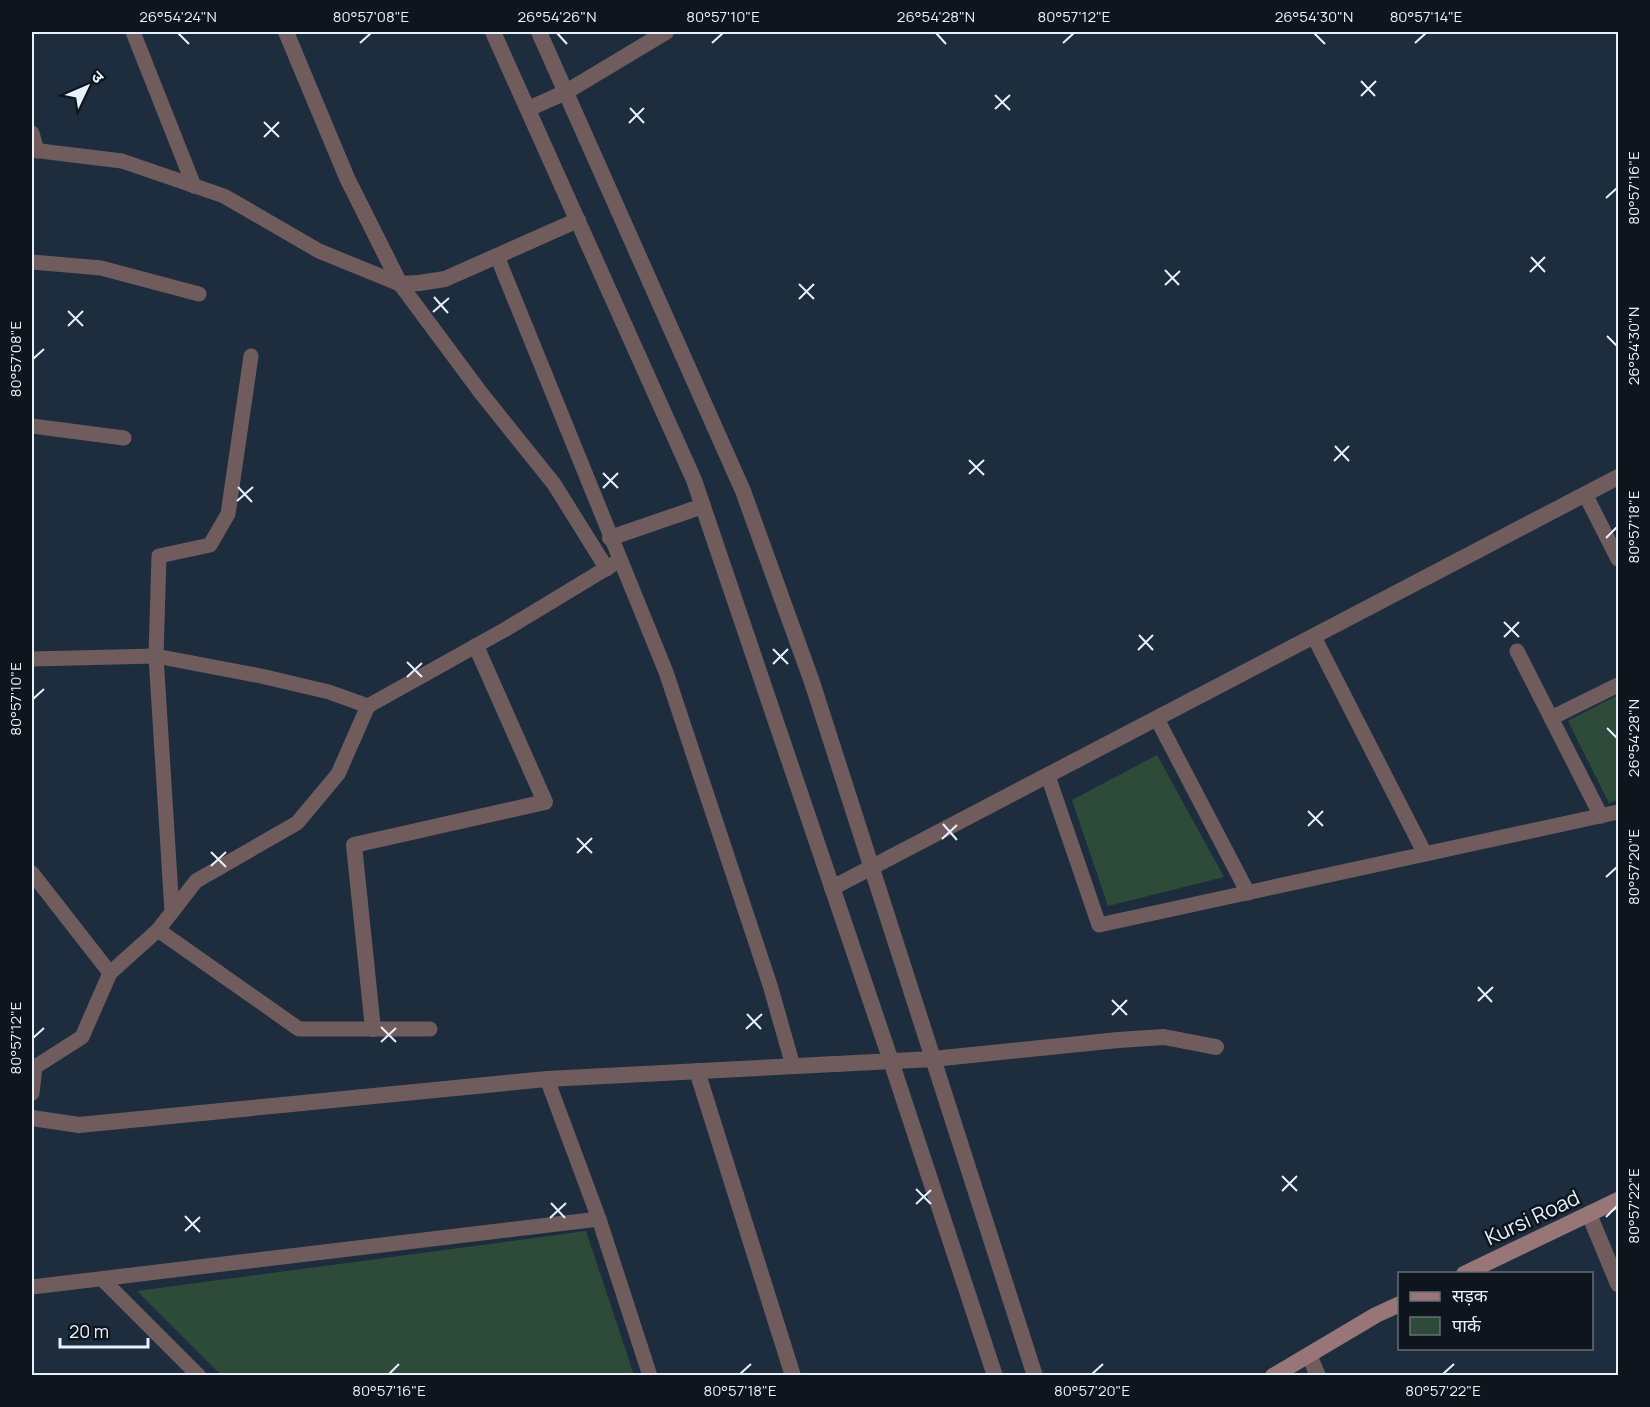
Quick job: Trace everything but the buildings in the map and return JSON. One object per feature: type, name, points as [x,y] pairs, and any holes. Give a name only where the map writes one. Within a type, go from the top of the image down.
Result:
[{"type":"main road","name":"Kursi Road","points":[[1468,1272],[1618,1200]]},
{"type":"main road","points":[[1274,1376],[1376,1315],[1398,1305]]},
{"type":"street","points":[[286,32],[347,178],[400,284],[445,279],[578,220]]},
{"type":"street","points":[[493,32],[694,480],[995,1376]]},
{"type":"street","points":[[539,32],[743,491],[812,682],[1035,1376]]},
{"type":"street","points":[[528,109],[566,92],[666,32]]},
{"type":"street","points":[[832,888],[1586,496],[1618,477]]},
{"type":"street","points":[[610,538],[703,506]]},
{"type":"street","points":[[373,1029],[354,845],[545,802],[476,646]]},
{"type":"street","points":[[32,1118],[79,1125],[547,1079],[933,1059],[1164,1037],[1216,1047]]},
{"type":"street","points":[[697,1071],[793,1376]]},
{"type":"street","points":[[1589,1214],[1618,1284]]},
{"type":"street","points":[[1309,1355],[1318,1376]]},
{"type":"lane","points":[[133,32],[194,186]]},
{"type":"lane","points":[[32,133],[34,151],[122,161],[224,196],[319,251],[400,284],[481,393],[554,484],[606,569]]},
{"type":"lane","points":[[496,256],[666,672],[770,985],[793,1066]]},
{"type":"lane","points":[[32,262],[101,268],[200,294]]},
{"type":"lane","points":[[172,912],[156,656],[159,556],[210,545],[228,514],[251,356]]},
{"type":"lane","points":[[32,426],[124,438]]},
{"type":"lane","points":[[1586,496],[1618,559]]},
{"type":"lane","points":[[32,1093],[35,1067],[82,1036],[110,973],[158,930],[196,881],[297,823],[338,774],[368,706],[476,646],[620,560]]},
{"type":"lane","points":[[1314,638],[1425,854]]},
{"type":"lane","points":[[1517,651],[1601,816]]},
{"type":"lane","points":[[32,659],[156,656],[329,692],[368,706]]},
{"type":"lane","points":[[1551,718],[1618,685]]},
{"type":"lane","points":[[1157,719],[1248,893]]},
{"type":"lane","points":[[1048,776],[1099,925],[1618,812]]},
{"type":"lane","points":[[32,873],[110,973]]},
{"type":"lane","points":[[158,930],[299,1029],[430,1029]]},
{"type":"lane","points":[[547,1079],[599,1219],[650,1376]]},
{"type":"lane","points":[[32,1287],[599,1219]]},
{"type":"lane","points":[[102,1279],[199,1376]]},
{"type":"green space","points":[[1618,695],[1618,800],[1609,803],[1568,721]]},
{"type":"green space","points":[[1157,755],[1224,877],[1108,906],[1072,800]]},
{"type":"green space","points":[[586,1231],[634,1375],[221,1375],[137,1291]]}]
